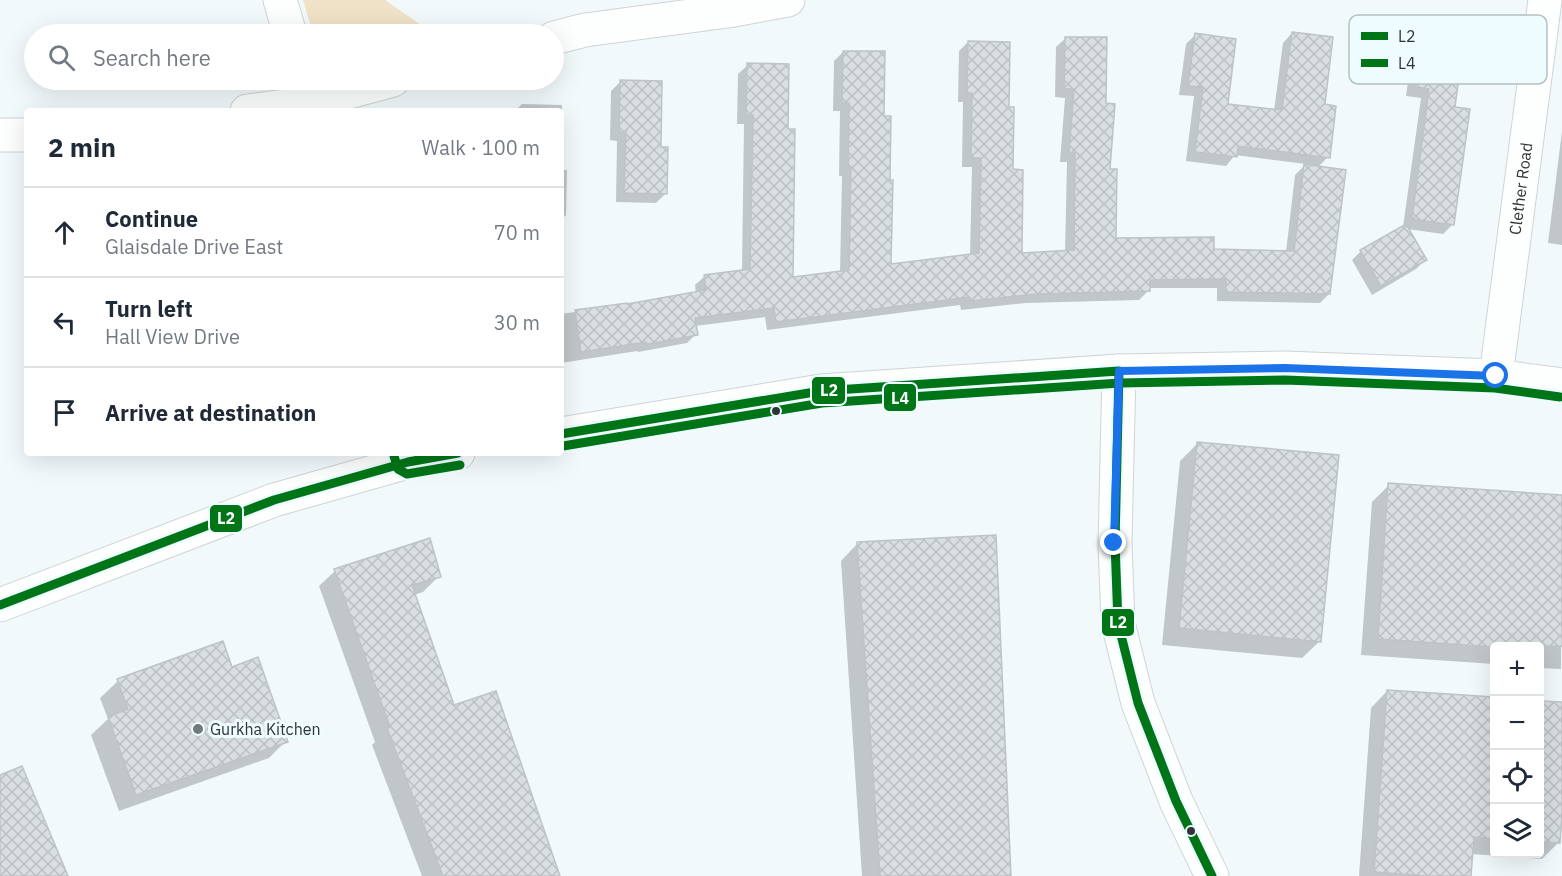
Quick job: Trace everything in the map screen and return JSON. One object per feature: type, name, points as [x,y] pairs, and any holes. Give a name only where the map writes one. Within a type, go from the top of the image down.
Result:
[{"type":"street","points":[[280,0],[287,24]]},
{"type":"street","points":[[564,35],[585,30],[728,11],[788,0]]},
{"type":"street","name":"Clether Road","points":[[1543,15],[1545,0]]},
{"type":"street","name":"Clether Road","points":[[1496,376],[1534,84]]},
{"type":"street","points":[[261,108],[345,90]]},
{"type":"street","points":[[0,135],[24,135]]},
{"type":"street","points":[[564,433],[821,391],[1119,371],[1285,368],[1496,376],[1562,385]]},
{"type":"street","points":[[1119,371],[1114,543],[1118,623],[1138,703],[1176,801],[1212,876]]},
{"type":"street","points":[[0,605],[274,500],[407,457]]},
{"type":"shaded area","points":[[303,0],[385,0],[420,24],[310,24]]},
{"type":"building","points":[[1292,32],[1333,37],[1325,104],[1336,106],[1330,158],[1238,146],[1237,157],[1195,152],[1203,87],[1188,86],[1195,33],[1236,39],[1228,104],[1282,110]]},
{"type":"building","points":[[1065,37],[1107,37],[1106,103],[1115,104],[1110,169],[1117,169],[1116,238],[1214,237],[1214,249],[1294,251],[1304,164],[1346,170],[1330,294],[1226,292],[1226,279],[1150,280],[1150,291],[1037,294],[970,301],[969,297],[776,322],[774,308],[695,318],[698,335],[581,352],[575,310],[627,304],[706,290],[704,275],[750,269],[753,115],[746,115],[747,63],[789,64],[788,129],[795,129],[793,277],[849,270],[851,167],[848,167],[849,103],[842,103],[843,51],[885,51],[884,116],[891,116],[890,180],[893,180],[891,264],[979,253],[981,158],[971,158],[972,93],[967,93],[968,41],[1010,42],[1009,107],[1014,107],[1013,169],[1023,170],[1022,253],[1074,250],[1075,153],[1069,153],[1074,89],[1064,89]]},
{"type":"building","points":[[620,80],[662,81],[661,147],[668,147],[667,194],[624,193],[626,132],[619,132]]},
{"type":"building","points":[[1414,84],[1458,84],[1455,107],[1470,109],[1454,225],[1412,219],[1429,89],[1414,87]]},
{"type":"building","points":[[1406,224],[1427,260],[1381,286],[1360,250]]},
{"type":"building","points":[[1197,442],[1339,455],[1321,642],[1179,628]]},
{"type":"building","points":[[1388,483],[1562,495],[1562,646],[1544,646],[1544,642],[1490,642],[1490,647],[1378,639]]},
{"type":"building","points":[[996,535],[1011,876],[880,876],[857,542]]},
{"type":"building","points":[[430,538],[441,577],[412,585],[454,705],[496,691],[560,876],[443,876],[387,728],[390,727],[334,569]]},
{"type":"building","name":"Gurkha Kitchen","points":[[223,641],[232,667],[258,657],[288,742],[136,795],[108,717],[128,709],[117,679]]},
{"type":"building","points":[[1387,690],[1490,697],[1490,839],[1474,837],[1471,876],[1426,876],[1374,872]]},
{"type":"building","points":[[1544,701],[1562,702],[1560,843],[1544,842]]},
{"type":"building","points":[[22,766],[68,876],[0,876],[0,775]]},
{"type":"transit line","name":"L2","points":[[564,434],[821,391],[1119,371],[1115,543],[1118,623],[1138,703],[1176,801],[1212,876]]},
{"type":"transit line","name":"L4","points":[[564,446],[822,403],[1120,383],[1285,380],[1495,388],[1560,397]]},
{"type":"transit line","name":"L4","points":[[394,456],[398,469],[407,474],[460,465]]},
{"type":"transit line","name":"L2","points":[[0,605],[274,500],[408,462],[441,456]]},
{"type":"place","name":"Gurkha Kitchen","points":[[198,729]]},
{"type":"route","points":[[1114,543],[1119,371],[1285,368],[1496,376]]}]
